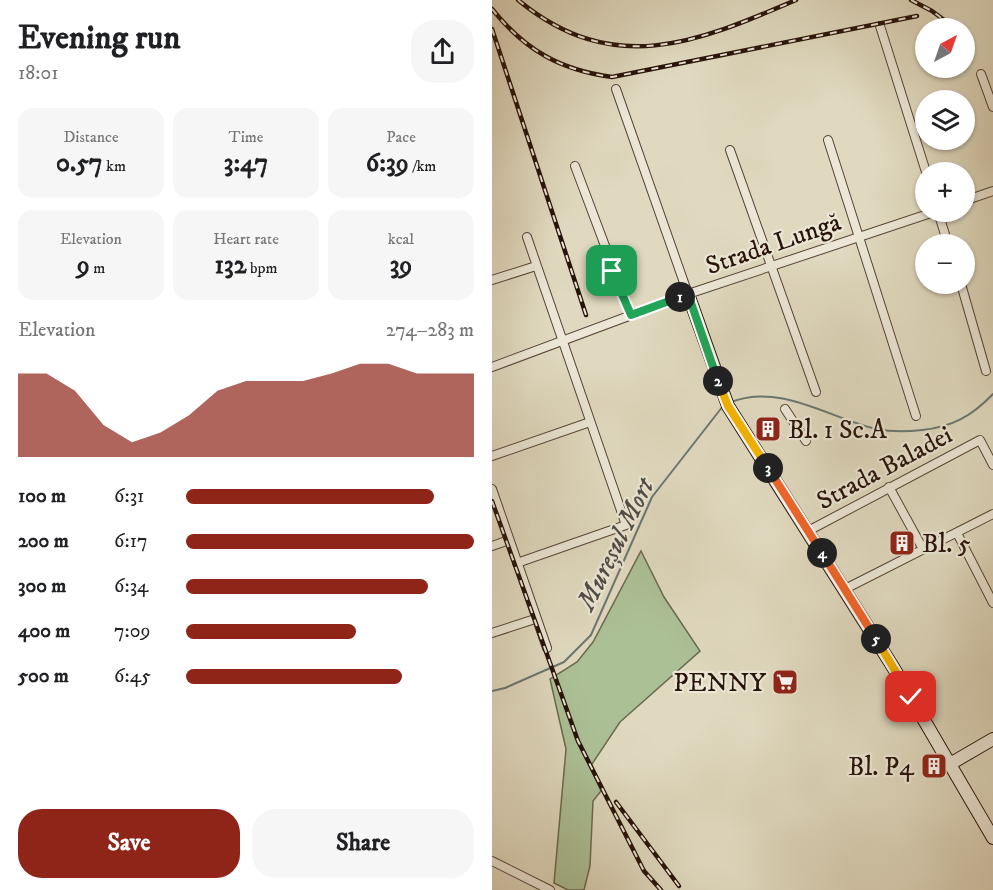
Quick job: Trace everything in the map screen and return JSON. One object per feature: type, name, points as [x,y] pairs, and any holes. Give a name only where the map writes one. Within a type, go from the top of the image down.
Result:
[{"type":"street","points":[[880,26],[923,162]]},
{"type":"street","points":[[981,74],[993,107]]},
{"type":"street","points":[[616,89],[728,406],[845,589],[993,838]]},
{"type":"street","points":[[828,140],[916,416]]},
{"type":"street","points":[[730,150],[816,392]]},
{"type":"street","points":[[575,166],[631,315]]},
{"type":"street","points":[[975,197],[993,191]]},
{"type":"street","name":"Strada Lungă","points":[[492,367],[562,343],[688,294],[915,219]]},
{"type":"street","points":[[517,563],[626,525],[527,237]]},
{"type":"street","points":[[492,280],[536,266]]},
{"type":"street","points":[[964,294],[986,370]]},
{"type":"street","points":[[785,409],[806,441]]},
{"type":"street","points":[[492,456],[590,422]]},
{"type":"street","name":"Strada Baladei","points":[[808,531],[980,440],[993,465]]},
{"type":"street","points":[[889,487],[923,549]]},
{"type":"street","points":[[492,489],[547,648]]},
{"type":"street","points":[[845,589],[993,514]]},
{"type":"street","points":[[957,533],[993,603]]},
{"type":"street","points":[[492,546],[509,540]]},
{"type":"street","points":[[492,633],[536,619]]},
{"type":"street","points":[[950,764],[993,739]]},
{"type":"street","points":[[492,861],[550,890]]},
{"type":"green space","points":[[641,551],[664,597],[700,651],[620,722],[590,767],[601,791],[593,801],[590,866],[584,890],[568,890],[554,883],[566,749],[550,679],[577,662],[593,642]]},
{"type":"waterway","name":"Mureșul Mort","points":[[731,402],[750,397],[786,399],[876,429],[916,431],[943,426],[961,419],[993,394]]},
{"type":"waterway","name":"Mureșul Mort","points":[[492,691],[505,688],[564,662],[591,635],[652,497],[723,406]]},
{"type":"railway","points":[[518,0],[553,24],[587,39],[621,46],[655,45],[689,39],[724,29],[796,0]]},
{"type":"railway","points":[[911,0],[941,18]]},
{"type":"railway","points":[[492,9],[517,36],[545,56],[576,69],[612,77],[917,16]]},
{"type":"railway","points":[[492,29],[586,315]]},
{"type":"railway","points":[[492,501],[578,741],[644,871],[661,890]]},
{"type":"railway","points":[[616,802],[679,886]]},
{"type":"place","name":"Bl. 1 Sc.A","points":[[768,429]]},
{"type":"place","name":"Bl. 5","points":[[902,543]]},
{"type":"place","name":"PENNY","points":[[785,682]]},
{"type":"place","name":"Bl. P4","points":[[934,766]]},
{"type":"route","points":[[612,271],[631,315],[688,294],[728,406],[911,697]]}]
